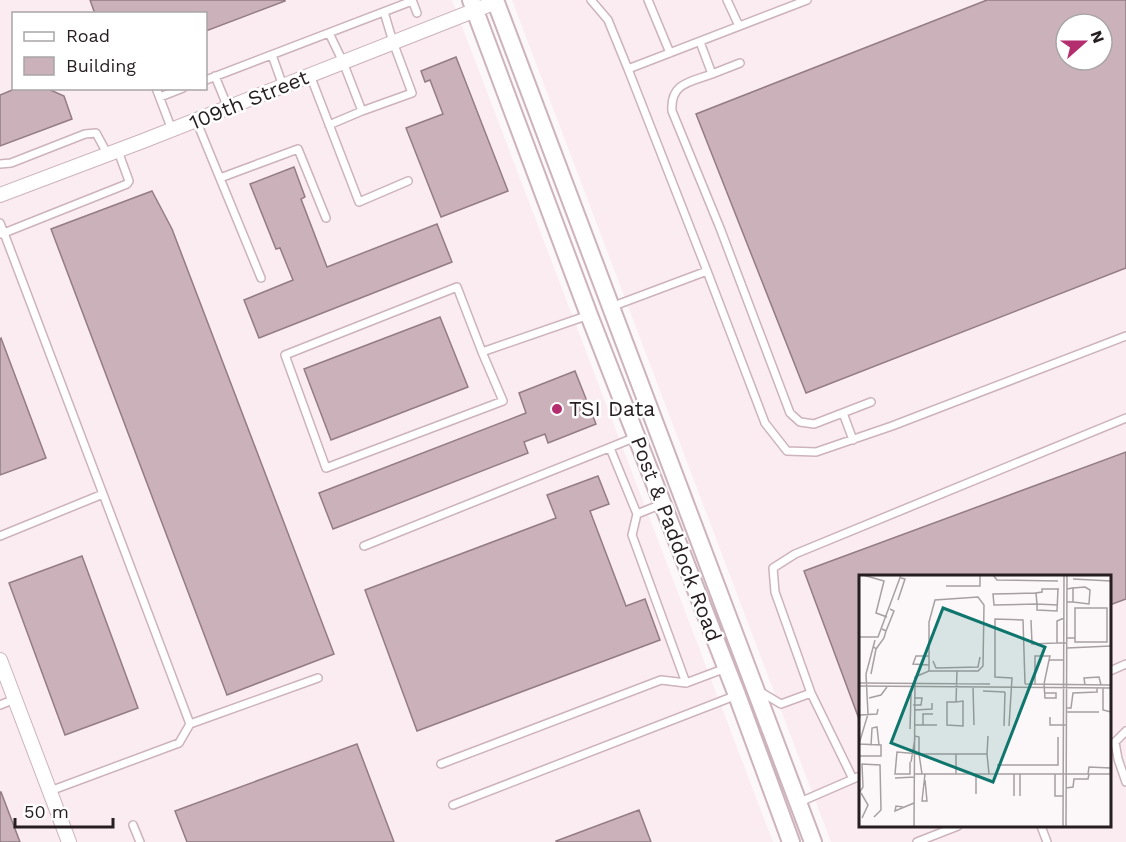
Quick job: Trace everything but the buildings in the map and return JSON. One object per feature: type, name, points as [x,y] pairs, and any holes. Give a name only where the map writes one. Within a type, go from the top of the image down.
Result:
[{"type":"street","name":"109th Street","points":[[0,195],[284,86],[393,42],[473,5],[498,1]]},
{"type":"street","name":"Post & Paddock Road","points":[[498,1],[610,307],[813,842]]},
{"type":"street","name":"Post & Paddock Road","points":[[473,5],[791,842]]},
{"type":"street","points":[[589,315],[610,307]]},
{"type":"street","points":[[0,660],[69,842]]},
{"type":"street","points":[[737,695],[754,688]]},
{"type":"lane","points":[[591,0],[608,20],[765,423],[787,451],[816,452],[853,440],[1126,336]]},
{"type":"lane","points":[[648,0],[670,53]]},
{"type":"lane","points":[[727,0],[739,26]]},
{"type":"lane","points":[[628,69],[807,0]]},
{"type":"lane","points":[[207,80],[412,1],[417,13]]},
{"type":"lane","points":[[329,124],[412,93],[384,12]]},
{"type":"lane","points":[[329,33],[362,111]]},
{"type":"lane","points":[[700,42],[712,74]]},
{"type":"lane","points":[[272,55],[284,86]]},
{"type":"lane","points":[[740,63],[682,86],[674,92],[671,99],[672,111],[720,228],[790,413],[800,422],[814,424],[871,402]]},
{"type":"lane","points":[[310,75],[359,202],[408,181]]},
{"type":"lane","points":[[215,76],[228,108]]},
{"type":"lane","points":[[157,90],[172,130]]},
{"type":"lane","points":[[160,97],[178,90]]},
{"type":"lane","points":[[196,120],[261,278]]},
{"type":"lane","points":[[0,164],[11,163],[85,134],[96,133],[113,153],[129,181],[127,184],[2,233]]},
{"type":"lane","points":[[220,178],[298,148],[326,218]]},
{"type":"lane","points":[[0,223],[190,724]]},
{"type":"lane","points":[[610,307],[707,271]]},
{"type":"lane","points":[[457,287],[482,352],[503,402],[326,468],[285,355],[457,287]]},
{"type":"lane","points":[[482,352],[589,315]]},
{"type":"lane","points":[[843,413],[853,440]]},
{"type":"lane","points":[[853,779],[811,693],[775,592],[773,568],[795,554],[1126,418]]},
{"type":"lane","points":[[364,546],[636,437]]},
{"type":"lane","points":[[610,447],[637,514],[632,534],[686,683]]},
{"type":"lane","points":[[0,536],[103,494]]},
{"type":"lane","points":[[637,514],[662,504]]},
{"type":"lane","points":[[1111,671],[1126,664]]},
{"type":"lane","points":[[441,764],[661,680],[686,683],[726,668]]},
{"type":"lane","points":[[50,791],[179,743],[190,724],[318,678]]},
{"type":"lane","points":[[754,688],[781,704],[811,693]]},
{"type":"lane","points":[[453,804],[737,695]]},
{"type":"lane","points":[[0,705],[15,699]]},
{"type":"lane","points":[[1126,731],[1115,742],[1126,782]]},
{"type":"lane","points":[[798,803],[859,777]]},
{"type":"lane","points":[[133,825],[140,842]]},
{"type":"lane","points":[[917,842],[953,827]]},
{"type":"lane","points":[[1042,827],[1047,842]]},
{"type":"shaded area","points":[[0,0],[452,0],[773,842],[0,842]]},
{"type":"shaded area","points":[[512,0],[1126,0],[1126,842],[831,842]]},
{"type":"place","name":"TSI Data","points":[[557,409]]}]
